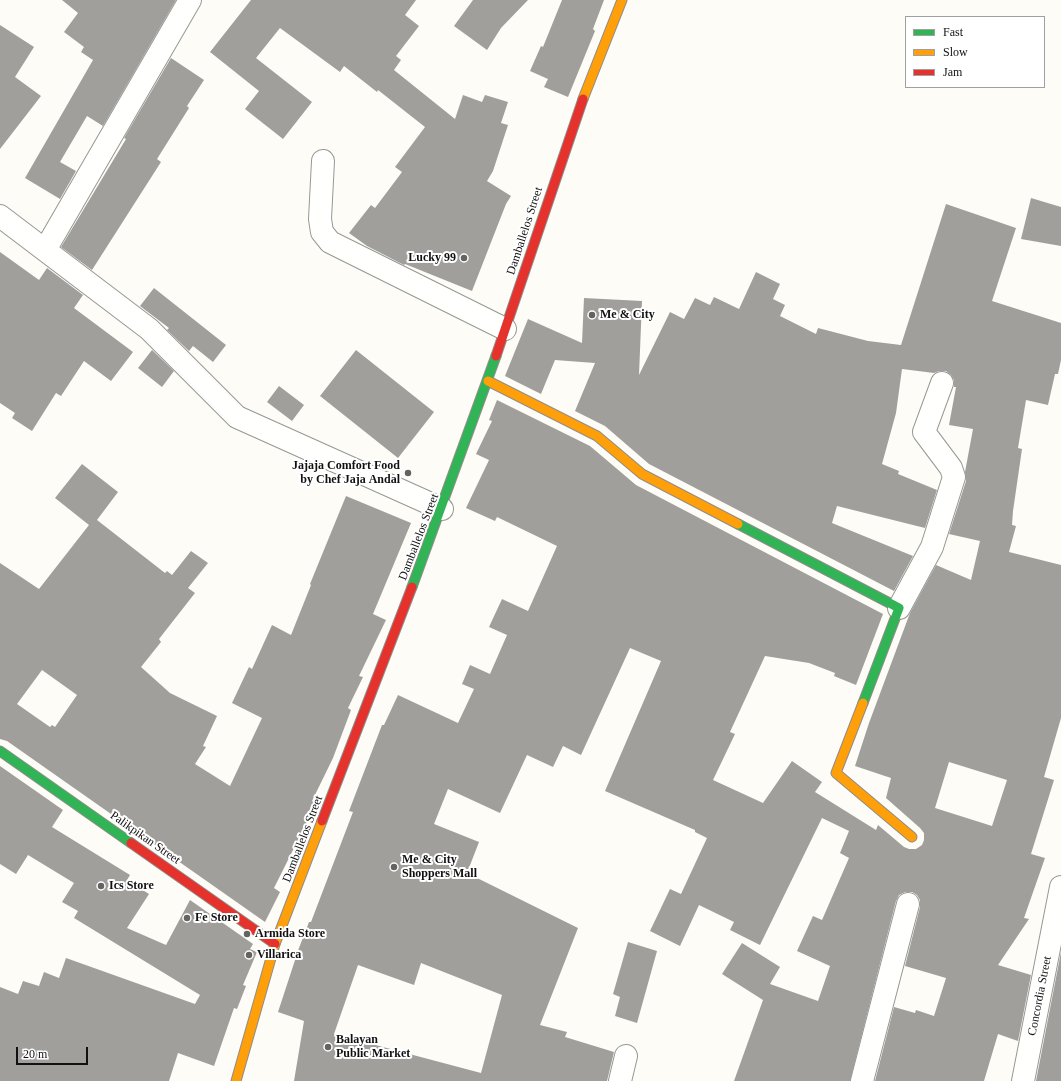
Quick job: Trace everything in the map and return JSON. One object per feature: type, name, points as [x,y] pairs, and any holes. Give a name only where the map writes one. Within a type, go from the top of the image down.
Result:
[{"type":"street","points":[[45,250],[190,0]]},
{"type":"street","name":"Damballelos Street","points":[[236,1081],[275,944],[442,509],[506,329],[581,104],[622,0]]},
{"type":"street","points":[[323,161],[320,219],[322,232],[330,242],[506,329]]},
{"type":"street","points":[[0,216],[149,329],[237,417],[442,509]]},
{"type":"street","points":[[488,381],[597,436],[642,474],[899,608]]},
{"type":"street","points":[[912,837],[836,773],[899,608],[932,547],[954,477],[951,468],[924,432],[942,383]]},
{"type":"street","name":"Palikpikan Street","points":[[0,751],[275,944]]},
{"type":"street","name":"Concordia Street","points":[[1023,1081],[1061,887]]},
{"type":"street","points":[[862,1081],[908,904]]},
{"type":"street","points":[[620,1081],[626,1056]]},
{"type":"building","points":[[62,0],[176,0],[103,126],[87,116],[60,162],[76,171],[60,199],[25,178],[93,60],[81,52],[84,47],[64,32],[78,13]]},
{"type":"building","points":[[251,0],[416,0],[405,15],[419,26],[396,56],[401,60],[394,70],[455,119],[463,95],[482,102],[485,95],[508,102],[501,123],[508,125],[493,171],[487,181],[511,196],[506,204],[472,291],[405,264],[404,265],[367,246],[349,233],[371,205],[375,208],[402,172],[395,167],[425,127],[378,90],[377,92],[344,66],[340,72],[280,28],[256,58],[312,102],[283,139],[245,109],[259,91],[210,52]]},
{"type":"building","points":[[473,0],[528,0],[501,28],[487,50],[454,26]]},
{"type":"building","points":[[562,0],[604,0],[593,29],[595,31],[568,97],[544,87],[548,79],[530,71],[541,46],[543,47]]},
{"type":"building","points":[[0,25],[34,47],[15,77],[41,96],[0,149]]},
{"type":"building","points":[[171,58],[204,80],[187,106],[189,108],[157,159],[161,162],[92,270],[61,247],[126,139],[124,138]]},
{"type":"building","points":[[1031,198],[1061,207],[1061,246],[1021,239]]},
{"type":"building","points":[[946,204],[1016,228],[992,301],[1061,323],[1061,360],[1058,374],[1055,374],[1048,405],[1026,400],[1018,448],[1022,449],[1013,511],[1012,525],[1016,526],[1009,552],[1061,565],[1061,718],[1044,777],[1054,780],[1031,854],[1045,858],[1024,918],[1029,919],[998,965],[1031,975],[1018,1041],[998,1034],[984,1081],[875,1081],[894,1007],[915,1013],[916,1010],[934,1016],[946,978],[905,966],[920,907],[920,900],[917,895],[912,892],[905,892],[899,895],[896,901],[850,1081],[734,1081],[763,1000],[722,974],[742,943],[780,967],[770,984],[818,1001],[830,966],[797,951],[813,916],[822,920],[849,858],[840,853],[849,831],[822,818],[760,945],[730,930],[734,922],[699,905],[680,946],[650,931],[670,889],[681,894],[707,838],[695,832],[695,830],[605,791],[661,661],[630,648],[581,755],[563,746],[553,767],[527,755],[500,813],[448,789],[434,824],[479,842],[467,873],[578,928],[540,1025],[567,1032],[565,1037],[614,1052],[607,1081],[294,1081],[304,1021],[278,1012],[299,948],[309,922],[311,922],[353,812],[349,811],[382,725],[384,725],[398,695],[458,723],[474,689],[462,684],[470,665],[490,674],[507,635],[489,627],[502,599],[528,611],[557,546],[497,517],[495,521],[466,508],[489,460],[476,454],[492,421],[489,420],[497,400],[590,446],[636,485],[883,614],[856,685],[834,676],[835,673],[809,663],[765,656],[730,732],[735,734],[713,780],[763,803],[792,761],[822,782],[815,792],[876,830],[878,825],[904,847],[916,849],[922,845],[924,833],[886,798],[891,778],[855,766],[869,723],[910,613],[936,565],[971,580],[980,541],[949,534],[966,481],[965,472],[973,429],[949,425],[956,387],[954,387],[954,380],[951,375],[946,371],[934,373],[902,369],[896,413],[882,464],[899,471],[898,474],[937,490],[925,528],[837,506],[832,523],[913,556],[894,591],[649,464],[605,426],[575,411],[595,363],[555,360],[541,394],[505,376],[528,319],[582,343],[584,298],[642,301],[639,375],[670,312],[684,319],[695,298],[710,305],[714,297],[739,309],[756,272],[780,284],[773,299],[785,305],[780,316],[816,334],[818,328],[868,341],[901,345]],"holes":[[[949,762],[1007,780],[992,826],[935,808]],[[421,963],[502,995],[481,1073],[334,1034],[358,965],[414,985]]]},
{"type":"building","points":[[0,252],[39,280],[47,268],[83,295],[74,308],[133,352],[111,381],[84,361],[61,396],[56,393],[32,431],[12,418],[15,413],[0,403]]},
{"type":"building","points":[[154,288],[226,345],[213,362],[193,346],[189,351],[167,330],[169,328],[140,306]]},
{"type":"building","points":[[152,350],[174,371],[162,387],[138,368]]},
{"type":"building","points":[[356,350],[434,412],[398,458],[320,396]]},
{"type":"building","points":[[279,386],[304,405],[292,421],[267,402]]},
{"type":"building","points":[[82,464],[118,492],[97,520],[165,573],[167,571],[172,575],[191,551],[208,563],[188,588],[195,593],[159,639],[161,642],[141,667],[170,693],[217,716],[203,746],[206,747],[195,764],[230,786],[262,718],[232,703],[249,667],[252,669],[272,625],[291,635],[346,496],[411,523],[373,614],[386,620],[359,676],[363,677],[348,708],[351,710],[333,758],[312,801],[316,803],[274,888],[280,892],[265,922],[7,741],[0,739],[0,563],[39,589],[89,525],[55,498]],"holes":[[[42,670],[77,695],[55,727],[52,725],[50,727],[17,704]]]},
{"type":"building","points":[[0,766],[63,810],[52,827],[130,875],[127,880],[149,894],[127,928],[166,945],[190,900],[253,944],[250,949],[257,952],[243,985],[246,986],[237,1009],[234,1008],[214,1066],[178,1053],[169,1081],[0,1081],[0,987],[18,994],[23,981],[39,986],[44,972],[59,978],[66,958],[195,1004],[200,995],[74,918],[78,911],[62,902],[74,883],[28,855],[16,874],[0,864]]},
{"type":"building","points":[[628,942],[657,951],[637,1023],[615,1016],[620,997],[613,994]]},
{"type":"building","points":[[1061,952],[1061,1081],[1036,1081]]},
{"type":"traffic: fast","points":[[412,587],[496,356]]},
{"type":"traffic: fast","points":[[738,524],[899,608],[863,703]]},
{"type":"traffic: fast","points":[[0,751],[131,843]]},
{"type":"traffic: slow","points":[[583,99],[622,0]]},
{"type":"traffic: slow","points":[[488,381],[597,436],[642,474],[738,524]]},
{"type":"traffic: slow","points":[[863,703],[836,773],[912,837]]},
{"type":"traffic: slow","points":[[236,1081],[275,944],[322,821]]},
{"type":"traffic: jam","points":[[496,356],[583,99]]},
{"type":"traffic: jam","points":[[322,821],[412,587]]},
{"type":"traffic: jam","points":[[131,843],[275,944]]},
{"type":"place","name":"Lucky 99","points":[[464,258]]},
{"type":"place","name":"Me & City","points":[[592,315]]},
{"type":"place","name":"Jajaja Comfort Food by Chef Jaja Andal","points":[[408,473]]},
{"type":"place","name":"Me & City Shoppers Mall","points":[[394,867]]},
{"type":"place","name":"Ics Store","points":[[101,886]]},
{"type":"place","name":"Fe Store","points":[[187,918]]},
{"type":"place","name":"Armida Store","points":[[247,934]]},
{"type":"place","name":"Villarica","points":[[249,955]]},
{"type":"place","name":"Balayan Public Market","points":[[328,1047]]}]
